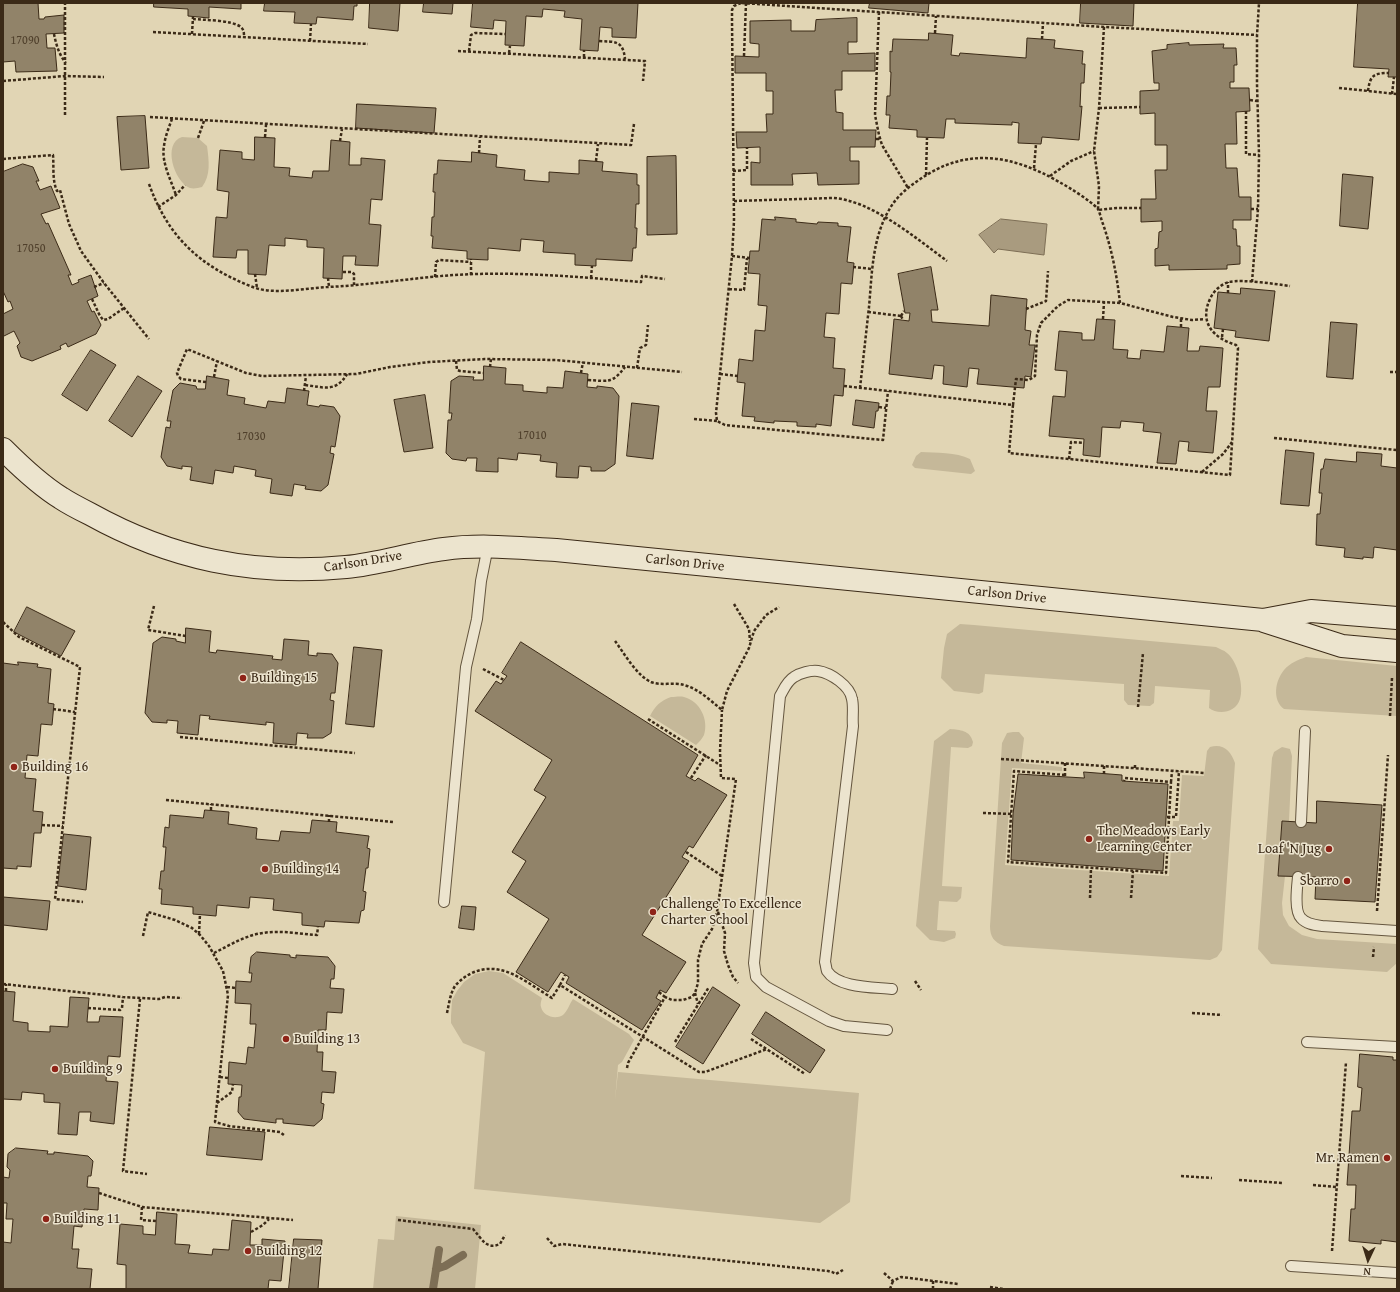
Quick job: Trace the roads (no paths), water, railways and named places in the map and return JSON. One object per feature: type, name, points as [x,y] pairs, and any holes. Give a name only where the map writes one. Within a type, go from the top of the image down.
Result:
[{"type":"street","name":"Carlson Drive","points":[[3,449],[22,468],[60,498],[118,529],[184,555],[220,563],[258,568],[301,570],[347,567],[444,549],[488,546],[556,550],[1263,620],[1311,611],[1397,618]]},
{"type":"street","points":[[1263,620],[1342,646],[1397,651]]},
{"type":"lane","points":[[444,902],[466,667],[477,619],[481,581],[488,546]]},
{"type":"lane","points":[[887,1030],[844,1026],[829,1021],[766,987],[756,977],[754,963],[780,696],[786,684],[793,677],[804,673],[818,671],[830,676],[844,684],[852,698],[853,726],[825,962],[826,970],[834,977],[847,984],[892,989]]},
{"type":"lane","points":[[1301,822],[1305,731]]},
{"type":"lane","points":[[1298,877],[1297,912],[1301,919],[1310,924],[1397,931]]},
{"type":"lane","points":[[1307,1042],[1397,1048]]},
{"type":"lane","points":[[1291,1266],[1397,1273]]},
{"type":"waterway","points":[[433,1289],[439,1250]]},
{"type":"waterway","points":[[436,1269],[445,1266],[463,1255]]},
{"type":"place","name":"Building 15","points":[[243,678]]},
{"type":"place","name":"Building 16","points":[[14,767]]},
{"type":"place","name":"The Meadows Early Learning Center","points":[[1089,839]]},
{"type":"place","name":"Loaf 'N Jug","points":[[1329,849]]},
{"type":"place","name":"Building 14","points":[[265,869]]},
{"type":"place","name":"Sbarro","points":[[1347,881]]},
{"type":"place","name":"Challenge To Excellence Charter School","points":[[653,912]]},
{"type":"place","name":"Building 13","points":[[286,1039]]},
{"type":"place","name":"Building 9","points":[[55,1069]]},
{"type":"place","name":"Mr. Ramen","points":[[1387,1158]]},
{"type":"place","name":"Building 11","points":[[46,1219]]},
{"type":"place","name":"Building 12","points":[[248,1251]]}]
